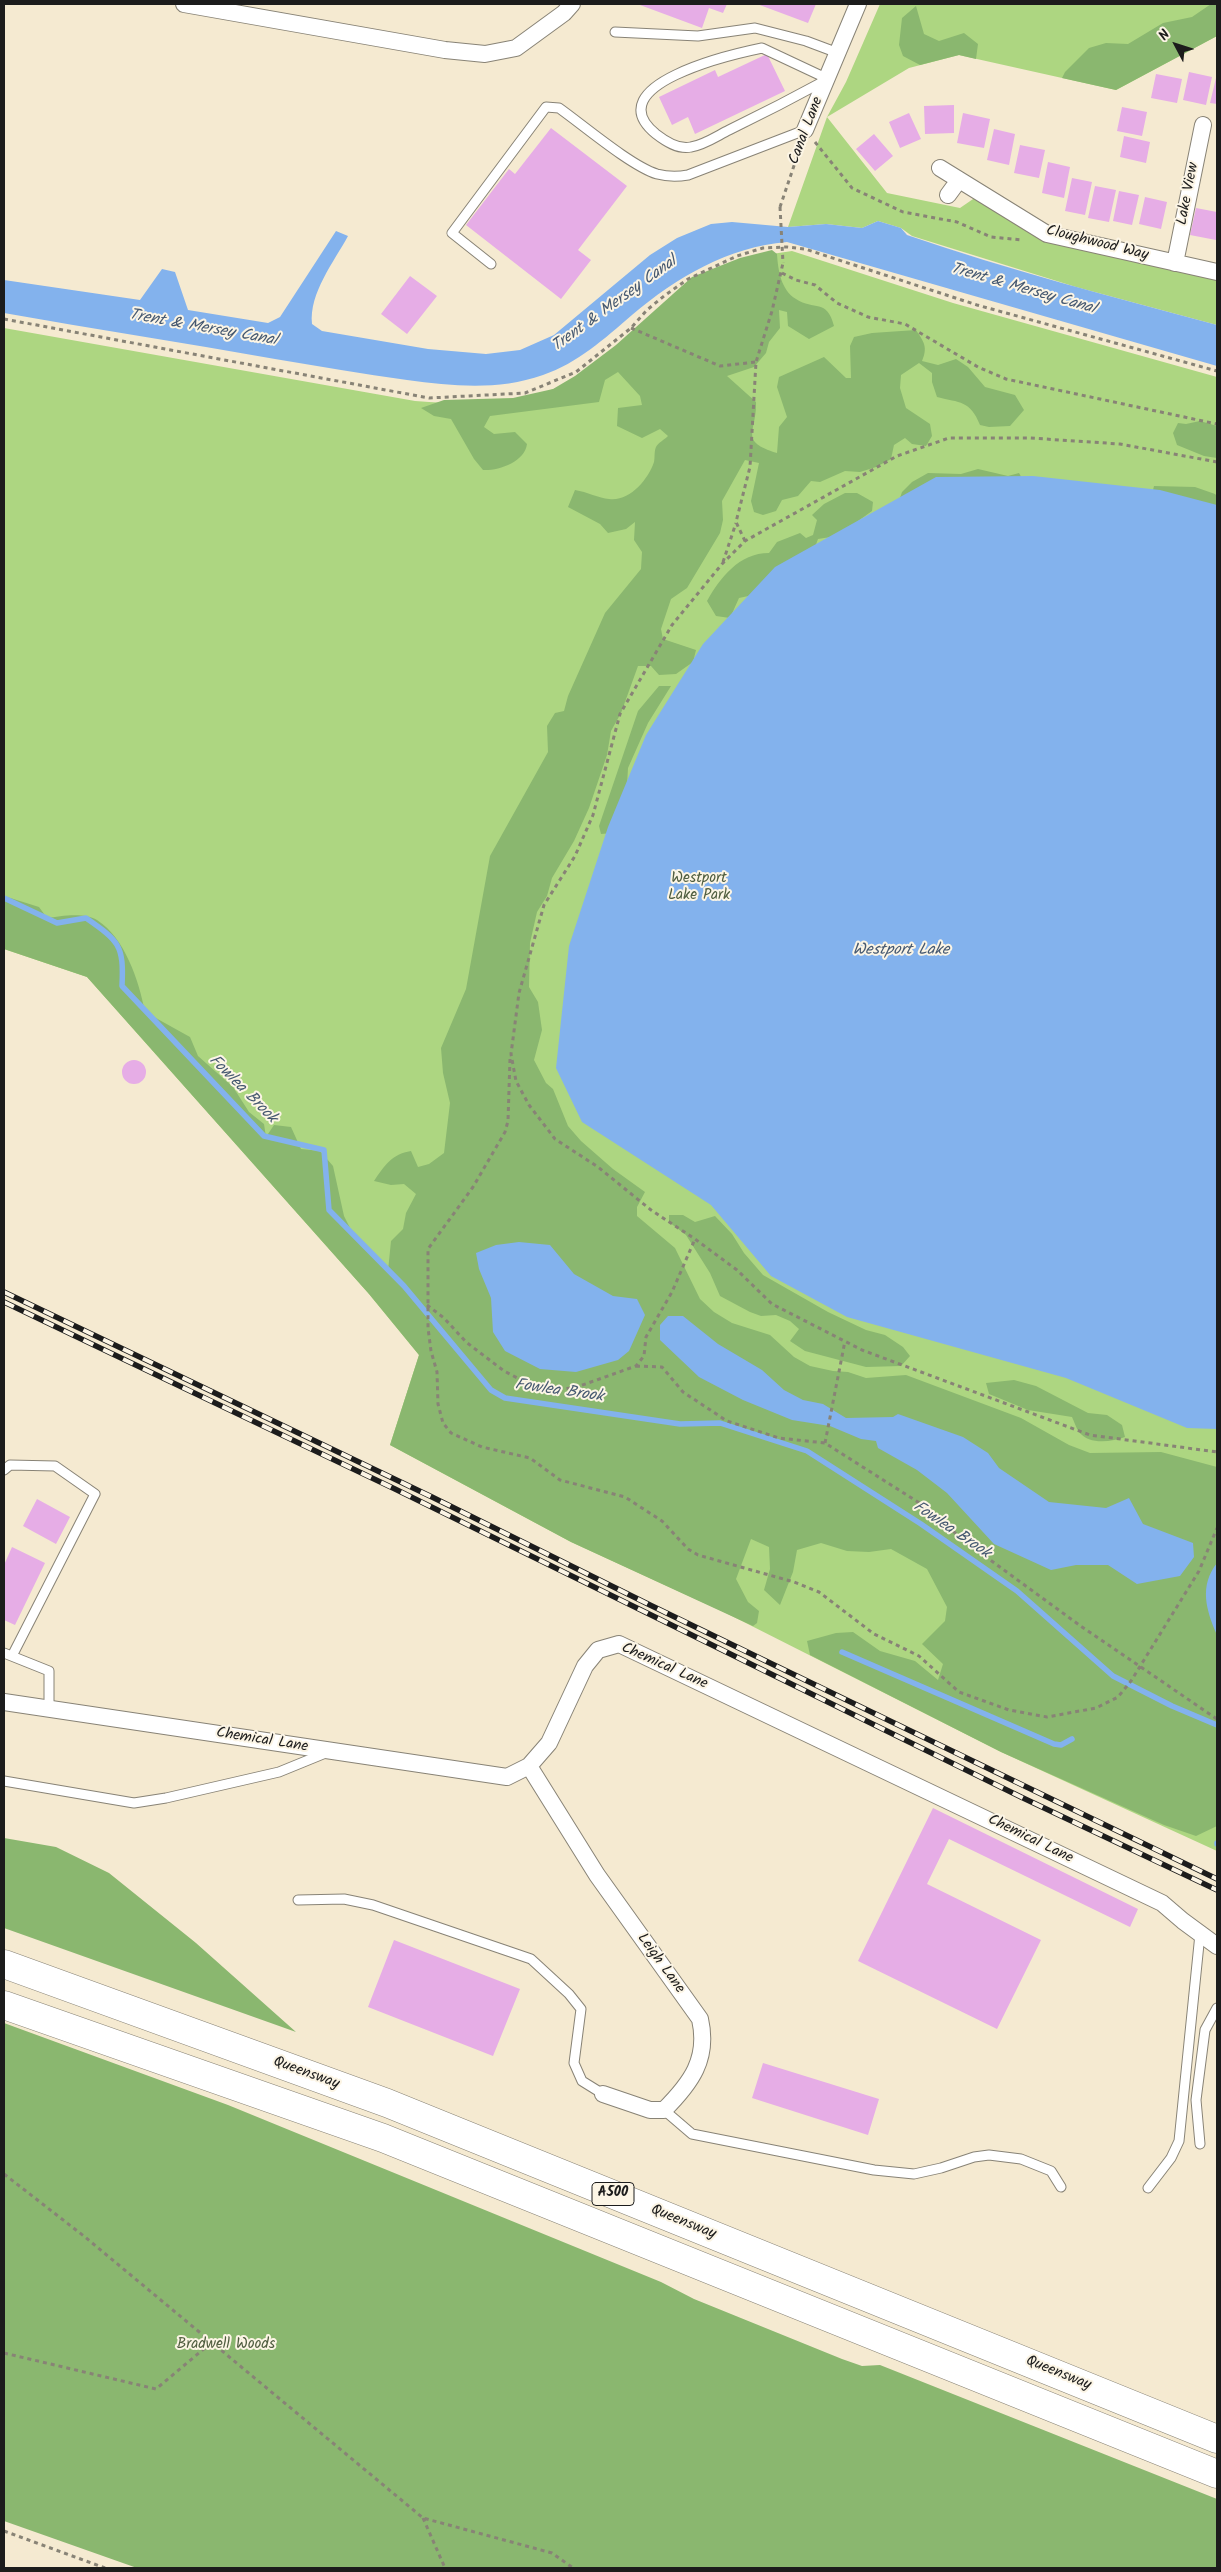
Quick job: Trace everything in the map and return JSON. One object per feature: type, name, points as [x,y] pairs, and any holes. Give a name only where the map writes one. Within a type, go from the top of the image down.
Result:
[{"type":"highway","name":"Queensway","points":[[4,1964],[387,2103],[1217,2438]]},
{"type":"highway","name":"A500","points":[[4,2005],[383,2138],[1217,2474]]},
{"type":"street","points":[[184,4],[435,49],[485,54],[516,48],[564,13],[572,4]]},
{"type":"street","name":"Canal Lane","points":[[805,130],[858,4]]},
{"type":"street","name":"Lake View","points":[[1175,263],[1203,125]]},
{"type":"street","name":"Cloughwood Way","points":[[940,168],[1047,234],[1217,272]]},
{"type":"street","points":[[948,195],[959,180]]},
{"type":"street","name":"Chemical Lane","points":[[4,1702],[507,1777],[529,1766],[549,1744],[585,1666],[598,1650],[619,1644],[1162,1903],[1217,1946]]},
{"type":"street","name":"Leigh Lane","points":[[529,1766],[597,1875],[700,2019],[704,2036],[695,2070],[678,2096],[664,2110]]},
{"type":"street","points":[[603,2094],[650,2110],[664,2110]]},
{"type":"lane","points":[[615,32],[698,36],[755,28],[806,41],[838,53]]},
{"type":"lane","points":[[762,48],[769,50],[828,79],[790,100],[690,148],[667,142],[654,132],[643,119],[641,107],[645,96],[658,83],[679,73],[746,51],[762,48]]},
{"type":"lane","points":[[491,264],[452,233],[546,107],[559,108],[636,164],[656,174],[673,177],[688,175],[805,130]]},
{"type":"lane","points":[[4,1470],[10,1465],[55,1466],[95,1494],[8,1654],[49,1671],[49,1709]]},
{"type":"lane","points":[[4,1781],[134,1803],[166,1798],[279,1772],[330,1751]]},
{"type":"lane","points":[[298,1900],[344,1899],[373,1904],[531,1959],[569,1994],[581,2009],[574,2063],[582,2081],[603,2094]]},
{"type":"lane","points":[[1148,2188],[1171,2158],[1179,2141],[1200,1934]]},
{"type":"lane","points":[[1200,2144],[1196,2100],[1205,2030],[1217,2008]]},
{"type":"lane","points":[[664,2110],[692,2134],[874,2170],[914,2174],[941,2168],[974,2157],[989,2155],[1021,2160],[1051,2171],[1061,2187]]},
{"type":"path","name":"Canal Lane","points":[[722,564],[736,522],[750,467],[756,362],[782,273],[780,207],[805,130]]},
{"type":"path","points":[[805,130],[852,188],[903,212],[957,222],[991,237],[1020,240],[1047,234]]},
{"type":"path","points":[[4,319],[429,398],[524,393],[576,372],[631,328],[646,310],[688,279],[737,256],[763,248],[787,247],[804,249],[977,305],[1217,371]]},
{"type":"path","points":[[782,273],[796,280],[815,285],[837,303],[868,316],[905,324],[978,367],[1006,378],[1217,424]]},
{"type":"path","points":[[631,328],[720,366],[756,362]]},
{"type":"path","points":[[1217,462],[1120,444],[1030,438],[949,438],[897,456],[745,541],[722,564],[672,625],[620,714],[593,815],[575,856],[544,905],[519,993],[511,1054],[508,1121],[505,1132],[473,1187],[428,1249],[427,1305],[431,1351],[437,1372],[438,1404],[443,1423],[451,1432],[482,1447],[530,1458],[560,1480],[625,1497],[662,1521],[688,1550],[698,1556],[794,1582],[818,1592],[874,1634],[919,1656],[959,1692],[1009,1710],[1047,1717],[1096,1708],[1118,1697],[1131,1681],[1200,1571],[1217,1528]]},
{"type":"path","points":[[736,522],[745,541]]},
{"type":"path","points":[[511,1054],[516,1081],[529,1105],[555,1139],[598,1167],[651,1210],[737,1270],[772,1304],[862,1350],[1090,1435],[1217,1452]]},
{"type":"path","points":[[636,1366],[644,1356],[646,1338],[672,1292],[695,1239]]},
{"type":"path","points":[[427,1305],[444,1318],[466,1342],[504,1371],[531,1385],[554,1389],[574,1388],[636,1366],[662,1367],[683,1392],[726,1420],[779,1438],[825,1443],[921,1504],[967,1543],[1082,1627],[1140,1664],[1217,1719]]},
{"type":"path","points":[[825,1443],[845,1342]]},
{"type":"path","points":[[4,2174],[85,2237],[423,2518],[552,2553],[573,2568]]},
{"type":"path","points":[[4,2352],[156,2389],[212,2342]]},
{"type":"path","points":[[423,2518],[445,2568]]},
{"type":"path","points":[[4,2531],[105,2568]]},
{"type":"green space","points":[[880,4],[1217,4],[1217,36],[1116,90],[959,55],[909,68],[827,117],[846,82]]},
{"type":"green space","points":[[1211,4],[1217,4],[1217,36],[1116,90],[1062,78],[1065,72],[1089,48],[1106,43],[1128,44],[1163,23],[1192,17]]},
{"type":"green space","points":[[916,6],[924,34],[939,41],[964,33],[978,44],[976,59],[959,55],[920,65],[903,56],[899,45],[902,18]]},
{"type":"green space","points":[[827,117],[887,193],[960,208],[976,197],[1040,236],[1217,278],[1217,325],[1076,287],[912,236],[901,228],[878,221],[862,228],[826,224],[788,227]]},
{"type":"green space","points":[[772,250],[777,254],[779,273],[791,295],[803,302],[824,308],[831,317],[834,326],[809,339],[788,326],[787,312],[779,310],[780,328],[769,342],[766,353],[754,367],[727,376],[756,402],[752,434],[753,440],[757,444],[777,453],[779,427],[787,417],[777,387],[779,377],[824,357],[846,378],[851,378],[850,346],[854,337],[872,333],[916,330],[924,345],[925,352],[922,361],[938,365],[956,359],[968,367],[985,387],[1015,395],[1024,410],[1010,426],[989,427],[980,425],[968,407],[958,402],[937,397],[932,382],[932,373],[919,363],[901,375],[900,388],[906,408],[930,424],[932,436],[926,446],[912,444],[905,438],[894,445],[891,459],[876,467],[860,472],[845,471],[820,482],[811,481],[798,496],[782,500],[776,511],[763,515],[754,512],[751,501],[759,463],[745,460],[722,501],[723,520],[720,533],[687,588],[671,599],[661,629],[663,639],[696,650],[693,662],[676,674],[659,675],[651,666],[638,666],[621,713],[611,731],[607,755],[589,808],[574,841],[552,878],[547,896],[537,912],[530,943],[529,987],[538,1002],[542,1030],[534,1060],[546,1083],[553,1089],[568,1126],[581,1141],[613,1169],[645,1192],[637,1207],[637,1216],[675,1248],[700,1299],[714,1312],[732,1323],[770,1335],[794,1357],[810,1366],[848,1372],[866,1378],[906,1375],[1021,1418],[1069,1445],[1090,1453],[1161,1452],[1217,1467],[1217,1826],[1196,1836],[1164,1825],[1001,1752],[810,1655],[807,1641],[836,1633],[853,1632],[880,1651],[915,1661],[938,1680],[943,1664],[922,1644],[945,1621],[947,1607],[927,1569],[891,1549],[869,1552],[847,1551],[821,1543],[797,1550],[793,1572],[780,1605],[764,1590],[770,1569],[769,1547],[751,1539],[736,1579],[748,1602],[759,1611],[757,1623],[753,1626],[571,1542],[390,1445],[419,1355],[369,1294],[87,977],[4,949],[4,896],[39,907],[47,918],[72,915],[86,916],[97,920],[107,928],[123,949],[135,974],[145,1012],[190,1037],[198,1056],[233,1087],[249,1112],[264,1124],[266,1137],[274,1125],[291,1127],[301,1149],[320,1151],[333,1166],[344,1216],[352,1232],[363,1248],[374,1255],[388,1271],[391,1241],[403,1229],[406,1213],[416,1194],[404,1184],[391,1185],[374,1181],[389,1162],[404,1153],[411,1151],[418,1167],[429,1164],[444,1153],[450,1103],[443,1073],[441,1048],[466,989],[490,856],[548,752],[547,726],[555,713],[564,711],[568,696],[605,613],[641,569],[642,552],[634,540],[635,522],[626,529],[608,533],[600,524],[568,507],[575,490],[609,499],[624,497],[630,493],[647,476],[654,462],[656,447],[668,436],[660,429],[642,438],[617,426],[618,408],[642,405],[640,396],[618,372],[605,380],[599,402],[490,416],[484,427],[494,434],[515,432],[527,444],[521,456],[510,464],[496,469],[483,470],[474,459],[451,419],[434,416],[421,408],[444,400],[513,398],[553,389],[575,376],[616,345],[692,277],[740,258]]},
{"type":"green space","name":"Westport Lake Park","points":[[792,251],[953,303],[1217,377],[1217,1851],[1001,1752],[726,1613],[571,1542],[390,1445],[419,1355],[369,1294],[87,977],[4,949],[4,328],[415,401],[499,402],[538,394],[580,378],[765,255]]},
{"type":"green space","points":[[1200,421],[1217,426],[1217,458],[1204,456],[1177,445],[1173,433],[1178,423],[1186,424]]},
{"type":"green space","points":[[978,469],[1008,476],[1019,473],[1024,482],[900,498],[902,492],[912,482],[928,473],[961,474]]},
{"type":"green space","points":[[1154,486],[1195,487],[1215,494],[1217,496],[1217,517],[1151,498]]},
{"type":"green space","points":[[845,493],[857,493],[873,502],[872,511],[837,536],[818,539],[814,550],[753,595],[739,598],[730,618],[716,616],[707,601],[724,576],[732,568],[748,557],[769,553],[777,542],[800,533],[806,538],[813,535],[817,520],[812,515],[824,504]]},
{"type":"green space","points":[[659,686],[671,686],[648,723],[628,768],[627,785],[612,833],[601,834],[599,826],[638,711]]},
{"type":"green space","points":[[669,1215],[683,1215],[695,1222],[715,1216],[732,1234],[744,1253],[763,1275],[828,1312],[866,1330],[885,1335],[903,1347],[910,1356],[901,1366],[866,1367],[805,1351],[790,1341],[799,1329],[790,1321],[776,1315],[761,1316],[720,1296],[710,1273],[686,1235],[669,1222]]},
{"type":"green space","points":[[1014,1380],[1036,1386],[1088,1413],[1107,1415],[1122,1425],[1125,1437],[1107,1441],[1094,1441],[1079,1432],[1072,1417],[1028,1410],[989,1394],[986,1383]]},
{"type":"green space","points":[[4,1838],[56,1847],[109,1873],[196,1943],[296,2032],[4,1928]]},
{"type":"green space","name":"Bradwell Woods","points":[[4,2023],[228,2105],[661,2282],[694,2299],[842,2359],[862,2366],[880,2365],[1217,2499],[1217,2568],[137,2568],[4,2521]]},
{"type":"water","name":"Trent & Mersey Canal","points":[[878,221],[901,228],[907,235],[984,260],[1217,325],[1217,366],[787,242],[744,250],[704,266],[667,288],[601,341],[568,364],[526,380],[492,385],[458,385],[391,378],[4,313],[4,280],[140,300],[162,269],[175,272],[188,310],[268,323],[280,317],[336,231],[348,236],[318,289],[312,312],[312,324],[322,331],[428,349],[486,354],[520,350],[554,335],[650,255],[677,238],[711,224],[732,222],[788,227],[826,224],[862,228]]},
{"type":"water","name":"Westport Lake","points":[[1033,476],[1160,490],[1217,505],[1217,1429],[1187,1428],[1066,1378],[847,1317],[771,1276],[711,1205],[582,1122],[556,1068],[569,946],[608,827],[646,735],[703,644],[775,567],[936,477]]},
{"type":"water","points":[[519,1242],[550,1245],[574,1274],[613,1296],[637,1299],[645,1315],[629,1351],[618,1360],[576,1372],[540,1369],[505,1351],[493,1332],[491,1298],[479,1269],[476,1253],[496,1245]]},
{"type":"water","points":[[668,1316],[683,1316],[718,1344],[762,1370],[784,1390],[803,1400],[823,1404],[846,1418],[893,1417],[898,1414],[963,1437],[988,1453],[999,1468],[1049,1502],[1106,1508],[1129,1498],[1143,1524],[1193,1543],[1194,1557],[1180,1576],[1137,1584],[1108,1565],[1076,1565],[1051,1570],[994,1544],[947,1493],[917,1470],[878,1448],[876,1441],[861,1439],[830,1426],[792,1420],[743,1400],[699,1377],[660,1340],[660,1325]]},
{"type":"water","points":[[1217,1563],[1217,1635],[1207,1607],[1206,1589],[1211,1572]]},
{"type":"building","points":[[641,4],[727,4],[723,13],[709,8],[702,28]]},
{"type":"building","points":[[757,4],[816,4],[808,23]]},
{"type":"building","points":[[767,54],[785,91],[695,134],[688,117],[672,125],[659,97],[715,70],[718,77]]},
{"type":"building","points":[[1189,72],[1212,77],[1206,105],[1183,100]]},
{"type":"building","points":[[1156,74],[1182,79],[1177,103],[1151,98]]},
{"type":"building","points":[[1217,79],[1217,104],[1210,103]]},
{"type":"building","points":[[954,105],[954,133],[925,134],[924,106]]},
{"type":"building","points":[[1122,107],[1147,112],[1142,136],[1117,131]]},
{"type":"building","points":[[909,113],[921,139],[900,148],[889,122]]},
{"type":"building","points":[[963,113],[990,119],[984,148],[957,143]]},
{"type":"building","points":[[551,128],[627,186],[578,250],[591,260],[561,299],[466,225],[509,169],[515,174]]},
{"type":"building","points":[[994,129],[1015,134],[1009,165],[987,160]]},
{"type":"building","points":[[874,134],[893,156],[875,171],[856,149]]},
{"type":"building","points":[[1124,136],[1150,142],[1146,163],[1120,157]]},
{"type":"building","points":[[1020,145],[1045,150],[1039,178],[1014,173]]},
{"type":"building","points":[[1048,162],[1070,167],[1064,198],[1042,193]]},
{"type":"building","points":[[1072,178],[1092,182],[1085,215],[1065,211]]},
{"type":"building","points":[[1095,186],[1116,190],[1109,222],[1088,218]]},
{"type":"building","points":[[1119,191],[1139,195],[1132,225],[1113,221]]},
{"type":"building","points":[[1145,197],[1167,202],[1161,229],[1139,224]]},
{"type":"building","points":[[1196,208],[1217,212],[1216,240],[1190,235]]},
{"type":"building","points":[[410,276],[437,296],[407,334],[381,314]]},
{"type":"building","points":[[134,1060],[143,1063],[146,1072],[143,1081],[134,1084],[125,1081],[122,1072],[125,1063]]},
{"type":"building","points":[[37,1499],[70,1517],[56,1544],[23,1526]]},
{"type":"building","points":[[12,1547],[45,1563],[15,1625],[4,1620],[4,1565]]},
{"type":"building","points":[[933,1808],[1138,1909],[1130,1927],[949,1839],[927,1884],[1041,1940],[997,2029],[858,1961]]},
{"type":"building","points":[[394,1940],[520,1989],[493,2056],[368,2007]]},
{"type":"building","points":[[763,2063],[879,2099],[868,2135],[752,2098]]},
{"type":"waterway","name":"Fowlea Brook","points":[[4,898],[57,923],[86,918],[106,933],[117,945],[120,953],[122,961],[122,986],[264,1136],[324,1150],[329,1210],[404,1286],[491,1390],[505,1398],[680,1424],[720,1423],[807,1451],[921,1524],[1017,1591],[1113,1676],[1172,1706],[1217,1725]]},
{"type":"waterway","points":[[842,1652],[1054,1744],[1061,1745],[1072,1739]]},
{"type":"railway","points":[[4,1292],[432,1497],[650,1605],[1217,1879]]},
{"type":"railway","points":[[4,1302],[395,1489],[1021,1797],[1217,1890]]}]
